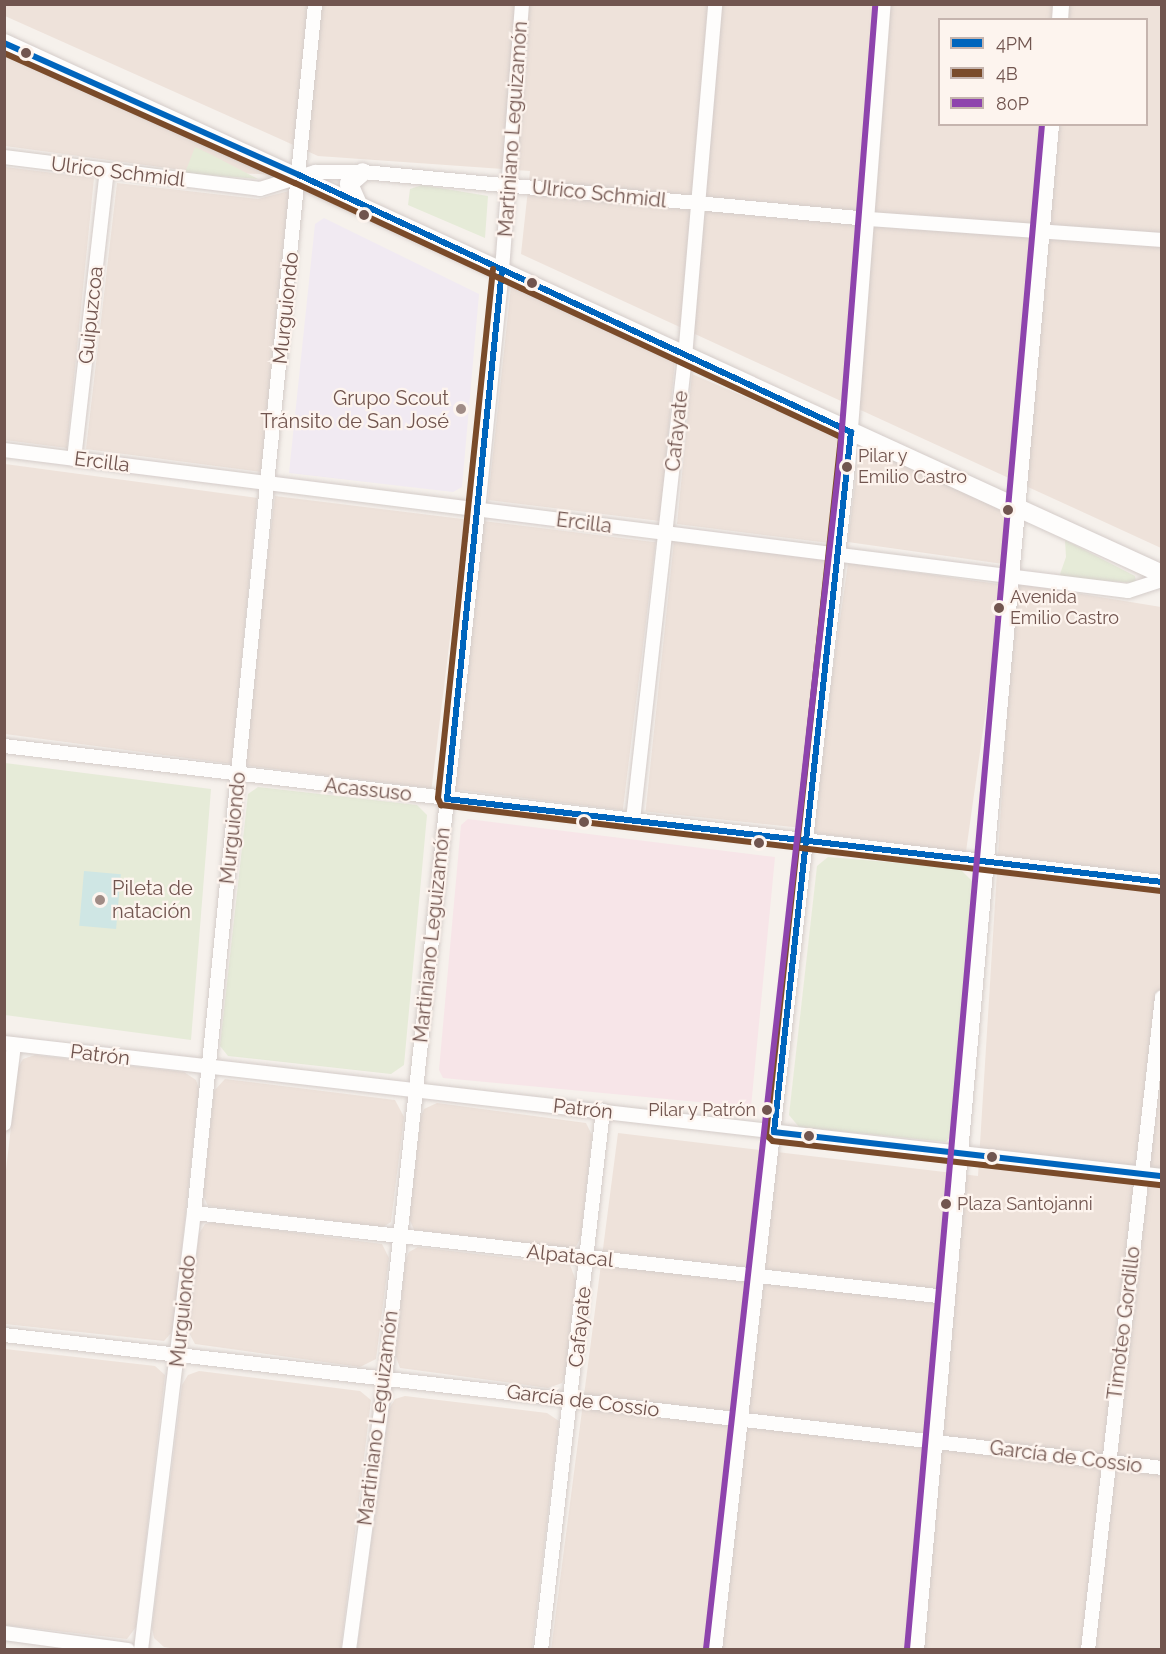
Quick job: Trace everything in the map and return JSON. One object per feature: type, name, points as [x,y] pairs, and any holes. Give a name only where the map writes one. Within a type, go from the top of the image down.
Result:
[{"type":"main road","points":[[4,43],[299,175],[685,357],[1161,574]]},
{"type":"main road","points":[[357,202],[349,184],[363,172]]},
{"type":"street","name":"Murguiondo","points":[[141,1650],[194,1213],[269,484],[315,4]]},
{"type":"street","name":"Martiniano Leguizamón","points":[[349,1650],[385,1378],[447,799],[502,270],[522,4]]},
{"type":"street","name":"Cafayate","points":[[633,820],[685,357],[716,4]]},
{"type":"street","points":[[715,1650],[808,842],[851,432],[884,4]]},
{"type":"street","points":[[916,1650],[946,1297],[962,1155],[1051,126]]},
{"type":"street","name":"Ulrico Schmidl","points":[[4,157],[260,189],[299,175],[363,172],[869,219],[1161,240]]},
{"type":"street","name":"Guipuzcoa","points":[[74,459],[107,171]]},
{"type":"street","name":"Ercilla","points":[[4,450],[477,510],[838,552],[1128,591],[1161,580]]},
{"type":"street","name":"Acassuso","points":[[4,746],[239,776],[1161,882]]},
{"type":"street","name":"Timoteo Gordillo","points":[[1088,1650],[1107,1461],[1161,997]]},
{"type":"street","points":[[4,1124],[9,1044]]},
{"type":"street","name":"Patrón","points":[[9,1044],[1161,1176]]},
{"type":"street","name":"Cafayate","points":[[541,1650],[572,1400],[603,1111]]},
{"type":"street","name":"Alpatacal","points":[[194,1213],[587,1259],[757,1275],[946,1297]]},
{"type":"street","name":"García de Cossio","points":[[4,1335],[1161,1468]]},
{"type":"street","points":[[4,1633],[128,1650]]},
{"type":"shaded area","points":[[5,4],[1161,5],[1161,548],[521,254],[530,171],[318,156],[5,16]]},
{"type":"shaded area","points":[[5,54],[277,175],[182,170],[5,146]]},
{"type":"shaded area","points":[[5,167],[94,178],[67,448],[5,440]]},
{"type":"shaded area","points":[[117,183],[258,199],[289,191],[261,472],[86,449]]},
{"type":"shaded area","points":[[324,218],[479,294],[462,487],[453,492],[289,473],[315,224]]},
{"type":"shaded area","points":[[511,286],[675,360],[660,521],[488,500]]},
{"type":"shaded area","points":[[692,374],[841,438],[829,543],[677,524]]},
{"type":"shaded area","points":[[860,443],[1009,514],[1003,564],[848,542]]},
{"type":"shaded area","points":[[5,464],[257,498],[232,764],[5,734]]},
{"type":"shaded area","points":[[275,496],[465,519],[432,788],[242,765]]},
{"type":"shaded area","points":[[483,521],[656,542],[623,810],[450,789]]},
{"type":"shaded area","points":[[674,541],[826,557],[798,828],[646,812]]},
{"type":"shaded area","points":[[848,563],[1003,585],[966,854],[810,832]]},
{"type":"shaded area","points":[[1015,583],[1161,607],[1161,1649],[551,1650],[618,1133],[978,1176]]},
{"type":"shaded area","points":[[468,819],[775,857],[751,1107],[443,1078],[439,1070],[461,825]]},
{"type":"shaded area","points":[[35,1055],[184,1072],[196,1080],[199,1089],[173,1331],[164,1341],[5,1324],[5,1178],[18,1068],[23,1059]]},
{"type":"shaded area","points":[[225,1079],[395,1100],[404,1117],[391,1222],[383,1227],[208,1206],[203,1195],[214,1091]]},
{"type":"shaded area","points":[[437,1103],[586,1123],[592,1135],[581,1236],[577,1245],[571,1249],[414,1230],[409,1218],[420,1119],[424,1109]]},
{"type":"shaded area","points":[[215,1222],[382,1244],[389,1258],[376,1359],[360,1367],[195,1344],[188,1331],[199,1234],[205,1224]]},
{"type":"shaded area","points":[[418,1247],[570,1265],[576,1281],[566,1374],[562,1383],[548,1388],[400,1368],[395,1354],[405,1261],[409,1252]]},
{"type":"shaded area","points":[[5,1349],[155,1366],[165,1375],[136,1627],[127,1639],[5,1625]]},
{"type":"shaded area","points":[[199,1371],[360,1391],[371,1400],[341,1649],[182,1650],[164,1647],[154,1638],[152,1628],[182,1385],[188,1375]]},
{"type":"shaded area","points":[[405,1396],[547,1413],[559,1421],[532,1649],[357,1649],[389,1409],[395,1399]]},
{"type":"green space","points":[[195,147],[210,154],[258,179],[185,173]]},
{"type":"green space","points":[[422,185],[488,196],[485,238],[408,205],[410,189]]},
{"type":"green space","points":[[1065,540],[1135,576],[1136,583],[1059,577],[1066,557]]},
{"type":"green space","points":[[5,763],[211,789],[191,1040],[5,1015]]},
{"type":"green space","points":[[258,787],[417,805],[427,815],[404,1065],[391,1074],[228,1056],[220,1046],[248,794]]},
{"type":"green space","points":[[828,857],[959,868],[972,881],[951,1136],[946,1142],[799,1127],[789,1115],[817,866]]},
{"type":"water","name":"Pileta de natación","points":[[84,871],[121,874],[116,929],[79,926]]},
{"type":"transit line","name":"80P","points":[[706,1649],[839,466],[875,4]]},
{"type":"transit line","name":"4PM","points":[[4,43],[299,175],[851,432],[774,1132],[1162,1176]]},
{"type":"transit line","name":"4B","points":[[4,53],[295,183],[841,437],[766,1135],[773,1141],[1161,1185]]},
{"type":"transit line","name":"80P","points":[[907,1649],[1042,126]]},
{"type":"transit line","name":"4B","points":[[493,269],[438,798],[441,805],[1161,891]]},
{"type":"transit line","name":"4PM","points":[[502,270],[447,799],[1162,882]]},
{"type":"place","name":"Grupo Scout Tránsito de San José","points":[[461,409]]},
{"type":"place","name":"Pilar y Emilio Castro","points":[[847,467]]},
{"type":"place","name":"Avenida Emilio Castro","points":[[999,608]]},
{"type":"place","name":"Pileta de natación","points":[[100,900]]},
{"type":"place","name":"Pilar y Patrón","points":[[767,1110]]},
{"type":"place","name":"Plaza Santojanni","points":[[946,1204]]}]
